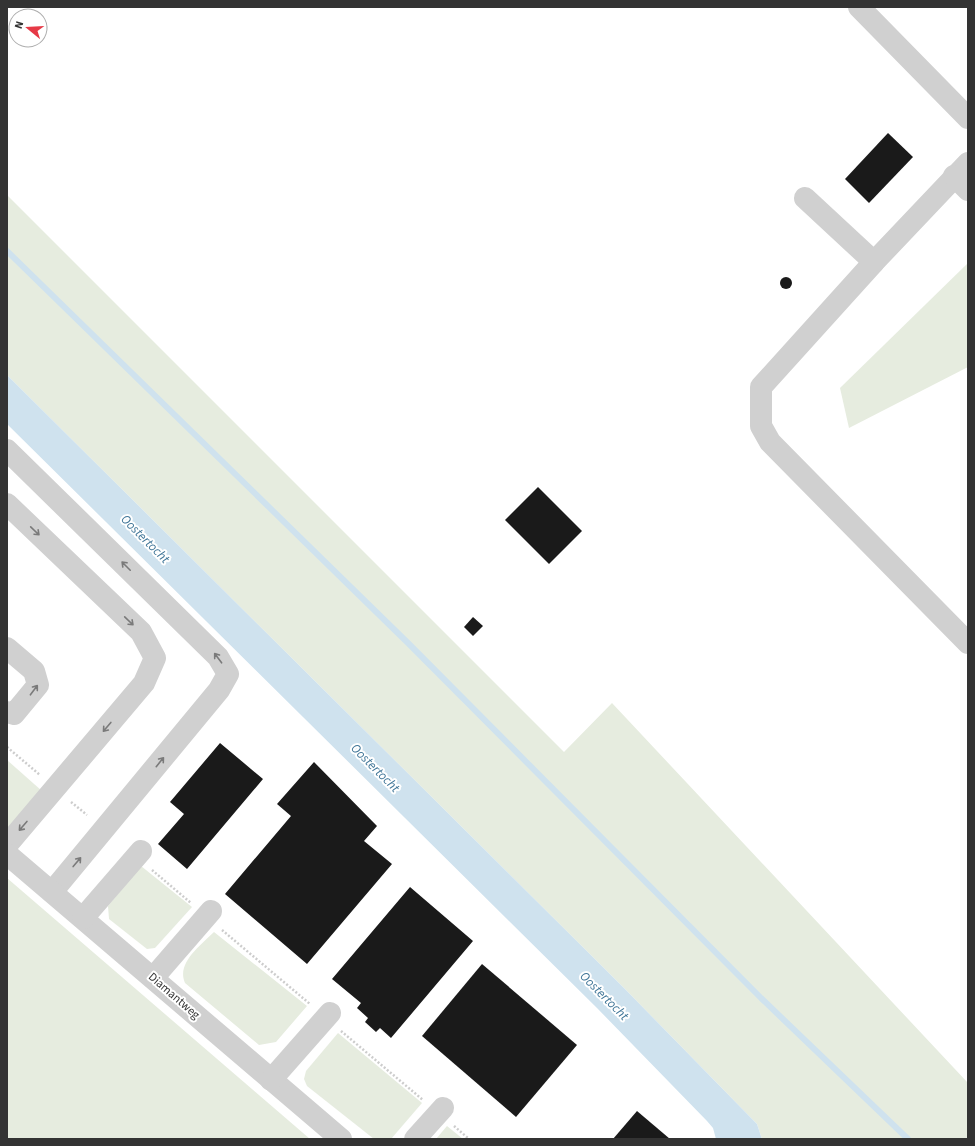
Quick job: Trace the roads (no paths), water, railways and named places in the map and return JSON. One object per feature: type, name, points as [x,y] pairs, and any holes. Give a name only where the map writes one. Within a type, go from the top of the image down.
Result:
[{"type":"street","points":[[859,7],[968,118]]},
{"type":"street","points":[[964,177],[874,262],[761,387],[761,426],[770,442],[968,643]]},
{"type":"street","points":[[805,198],[874,262]]},
{"type":"street","points":[[7,450],[218,657],[228,674],[219,690],[52,892]]},
{"type":"street","points":[[7,504],[142,632],[155,658],[144,683],[7,845]]},
{"type":"street","points":[[7,648],[34,671],[38,686],[14,714],[7,712]]},
{"type":"street","name":"Diamantweg","points":[[7,854],[341,1139]]},
{"type":"street","points":[[83,918],[138,854]]},
{"type":"street","points":[[153,978],[209,914]]},
{"type":"street","points":[[271,1080],[328,1015]]},
{"type":"street","points":[[415,1139],[440,1110]]},
{"type":"water","name":"Oostertocht","points":[[7,375],[624,988],[757,1124],[762,1139],[716,1139],[713,1128],[707,1121],[597,1008],[7,424]]},
{"type":"waterway","points":[[7,251],[408,643],[761,998],[908,1139]]}]
